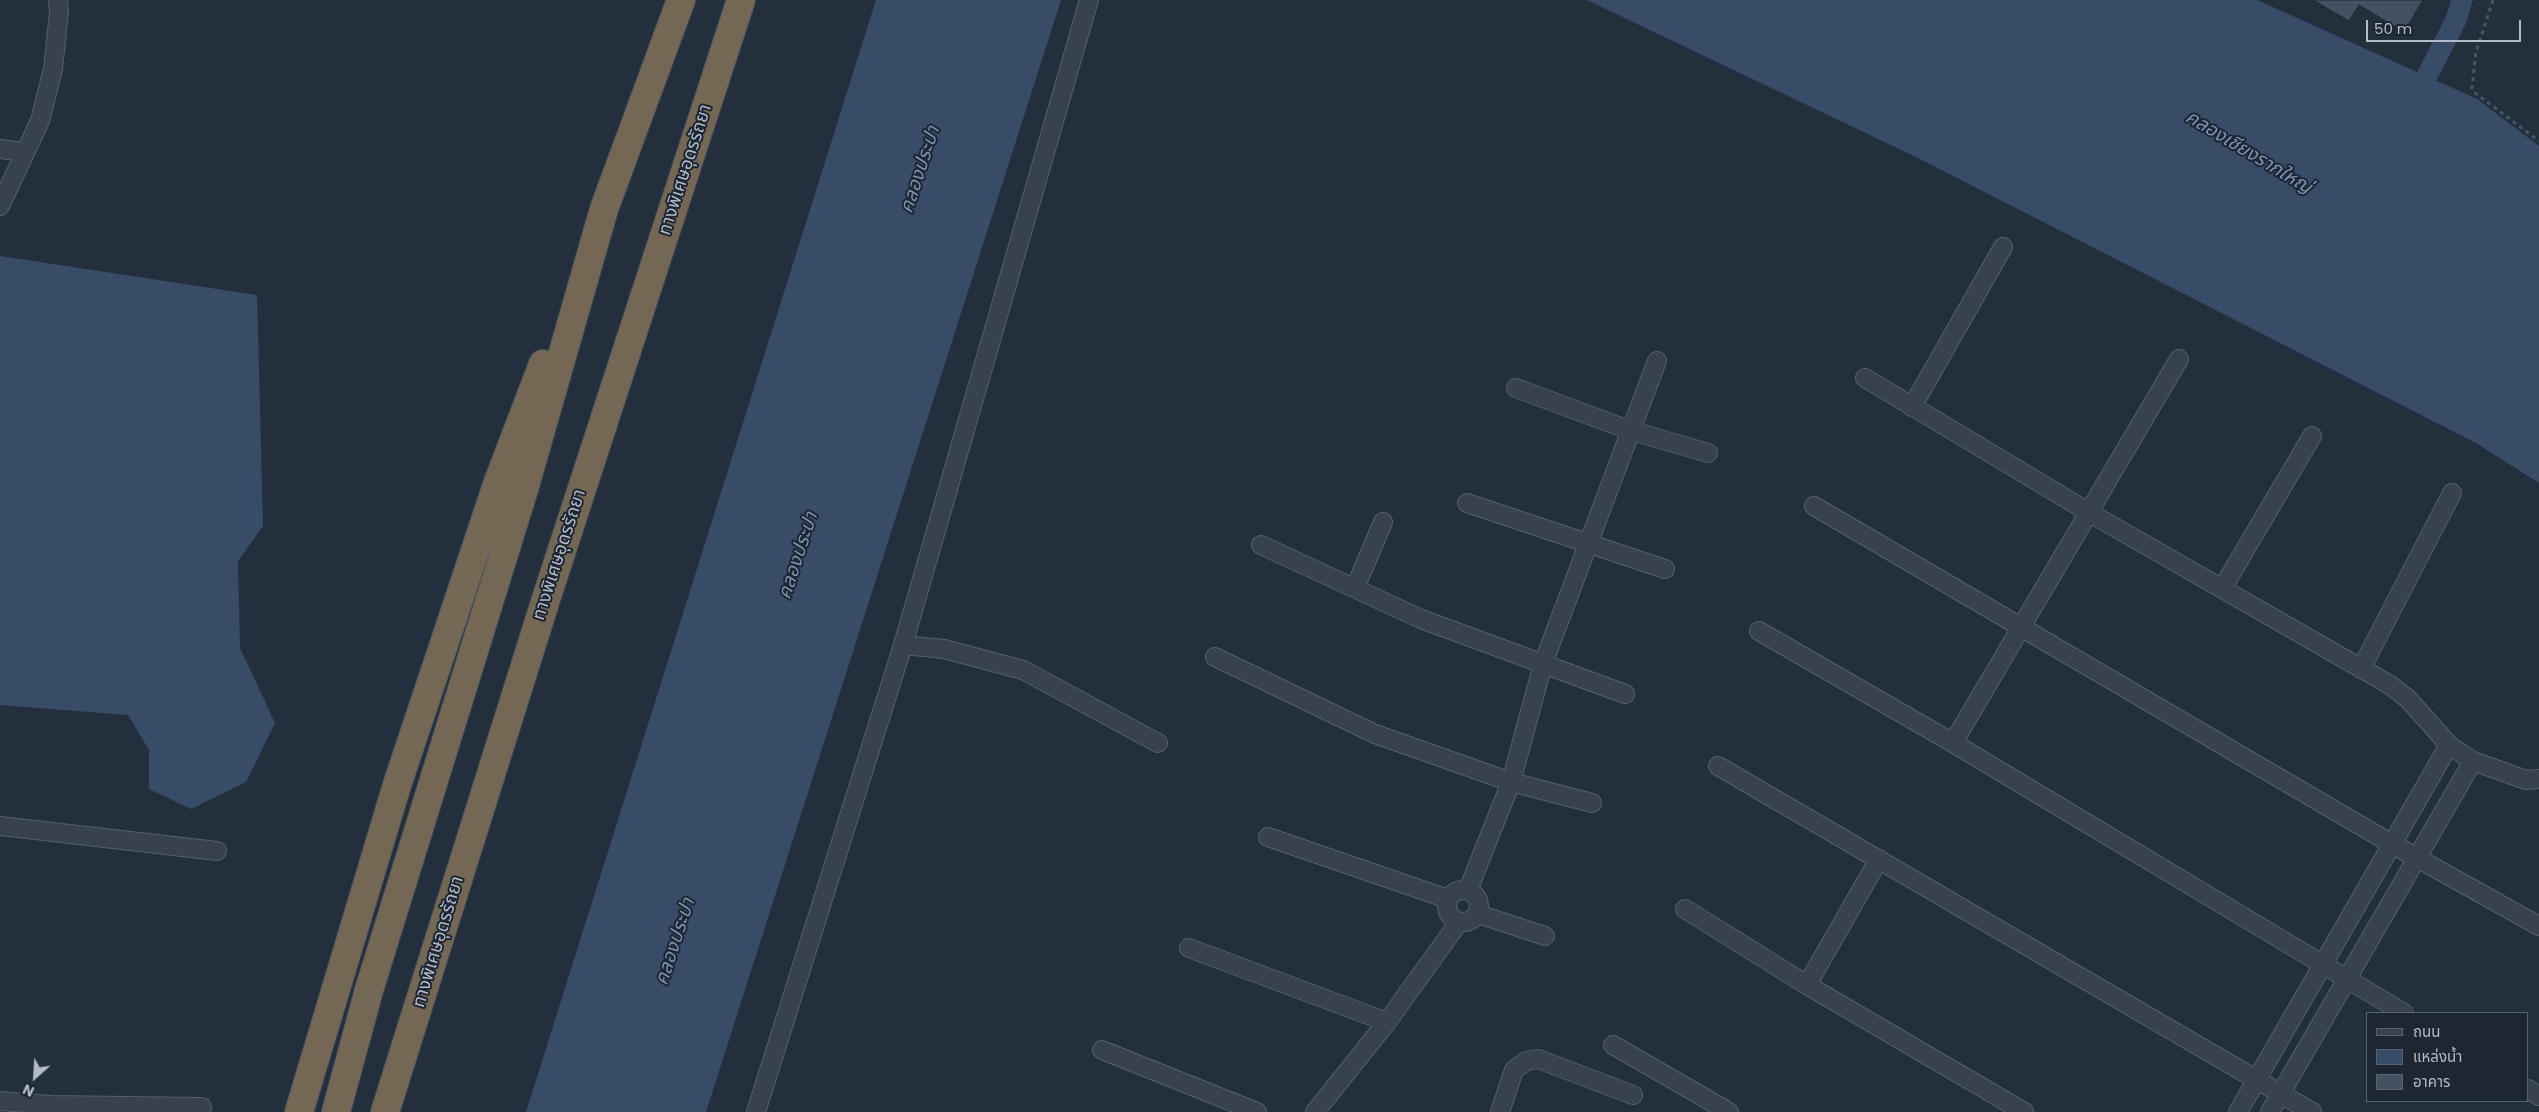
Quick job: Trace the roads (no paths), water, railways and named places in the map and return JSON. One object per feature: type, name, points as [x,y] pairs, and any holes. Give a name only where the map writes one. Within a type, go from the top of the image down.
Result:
[{"type":"highway","points":[[299,1112],[397,785],[498,482],[604,209],[681,0]]},
{"type":"highway","name":"ทางพิเศษอุดรรัถยา","points":[[385,1112],[546,599],[741,0]]},
{"type":"highway","points":[[336,1112],[369,990],[524,489],[604,209]]},
{"type":"street","points":[[0,206],[40,121],[53,69],[59,12],[58,0]]},
{"type":"street","points":[[756,1112],[903,646],[1089,0]]},
{"type":"street","points":[[0,150],[25,152]]},
{"type":"street","points":[[1912,407],[2003,248]]},
{"type":"street","points":[[1953,743],[2023,628],[2179,359]]},
{"type":"street","points":[[1468,890],[1511,782],[1543,664],[1629,430],[1657,361]]},
{"type":"street","points":[[1865,378],[2090,513],[2361,669],[2408,699],[2448,745],[2474,761],[2526,780],[2539,779]]},
{"type":"street","points":[[1516,388],[1629,430],[1708,453]]},
{"type":"street","points":[[2222,589],[2312,436]]},
{"type":"street","points":[[2361,669],[2452,493]]},
{"type":"street","points":[[1467,503],[1665,569]]},
{"type":"street","points":[[1814,506],[2392,844],[2539,926]]},
{"type":"street","points":[[1355,588],[1383,522]]},
{"type":"street","points":[[1261,544],[1421,619],[1625,694]]},
{"type":"street","points":[[1759,631],[1953,743],[2402,1012]]},
{"type":"street","points":[[903,646],[944,649],[1023,670],[1158,743]]},
{"type":"street","points":[[1215,658],[1375,734],[1511,782],[1592,803]]},
{"type":"street","points":[[2238,1112],[2448,745]]},
{"type":"street","points":[[2270,1112],[2474,761]]},
{"type":"street","points":[[1718,766],[2312,1112]]},
{"type":"street","points":[[0,826],[217,850]]},
{"type":"street","points":[[1268,837],[1448,899]]},
{"type":"street","points":[[1807,984],[1879,859]]},
{"type":"street","points":[[1468,890],[1477,897],[1480,903],[1478,914],[1470,922],[1454,920],[1447,910],[1448,899],[1457,892],[1468,890]]},
{"type":"street","points":[[1685,909],[1807,984],[2024,1112]]},
{"type":"street","points":[[1478,914],[1546,936]]},
{"type":"street","points":[[1315,1112],[1388,1022],[1459,922]]},
{"type":"street","points":[[1189,948],[1388,1022]]},
{"type":"street","points":[[1613,1045],[1729,1112]]},
{"type":"street","points":[[1102,1050],[1257,1112]]},
{"type":"street","points":[[1500,1112],[1514,1070],[1526,1061],[1538,1059],[1633,1095]]},
{"type":"street","points":[[0,1101],[50,1105],[202,1107]]},
{"type":"water","name":"คลองประปา","points":[[876,0],[1061,0],[706,1112],[526,1112]]},
{"type":"water","name":"คลองเชียงรากใหญ่","points":[[1587,0],[2257,0],[2477,99],[2539,146],[2539,483],[2476,443],[1918,158]]},
{"type":"water","points":[[0,256],[257,295],[263,526],[238,561],[240,648],[275,723],[246,782],[191,809],[149,789],[149,750],[128,715],[0,705]]},
{"type":"waterway","points":[[2413,103],[2456,20],[2462,0]]}]
